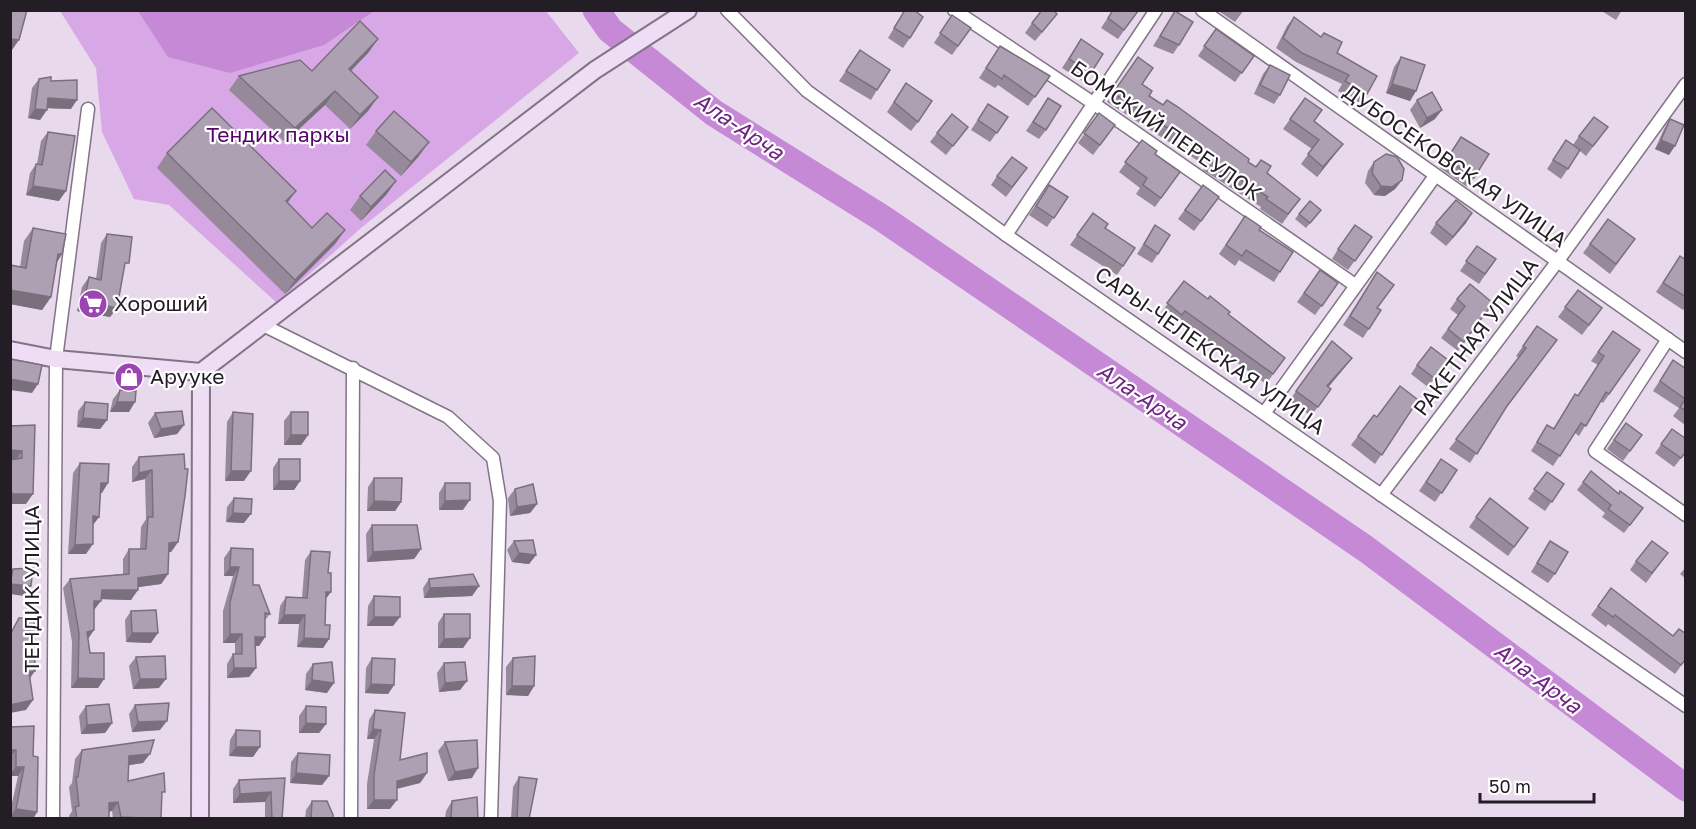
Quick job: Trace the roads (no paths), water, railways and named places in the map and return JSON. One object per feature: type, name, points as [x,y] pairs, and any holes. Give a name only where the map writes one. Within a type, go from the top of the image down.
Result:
[{"type":"street","points":[[10,350],[56,359],[201,372],[595,70],[688,10]]},
{"type":"street","name":"САРЫ-ЧЕЛЕКСКАЯ УЛИЦА","points":[[727,10],[807,91],[1006,235],[1265,412],[1686,706]]},
{"type":"street","name":"БОМСКИЙ ПЕРЕУЛОК","points":[[954,10],[1094,103],[1355,285]]},
{"type":"street","points":[[1006,235],[1156,10]]},
{"type":"street","name":"ДУБОСЕКОВСКАЯ УЛИЦА","points":[[1202,10],[1686,352]]},
{"type":"street","name":"РАКЕТНАЯ УЛИЦА","points":[[1381,495],[1557,262],[1686,84]]},
{"type":"street","name":"ТЕНДИК УЛИЦА","points":[[53,819],[56,359],[88,109]]},
{"type":"street","points":[[1265,412],[1435,176]]},
{"type":"street","points":[[263,325],[448,417],[493,458],[500,501],[491,819]]},
{"type":"street","points":[[1668,339],[1595,451],[1686,516]]},
{"type":"street","points":[[351,819],[353,368]]},
{"type":"street","points":[[200,819],[201,372]]},
{"type":"waterway","name":"Ала-Арча","points":[[596,10],[610,30],[714,113],[882,218],[1366,549],[1686,788]]},
{"type":"place","name":"Хороший","points":[[93,304]]},
{"type":"place","name":"Арууке","points":[[129,377]]},
{"type":"park label","name":"Тендик паркы","points":[[278,135]]}]
